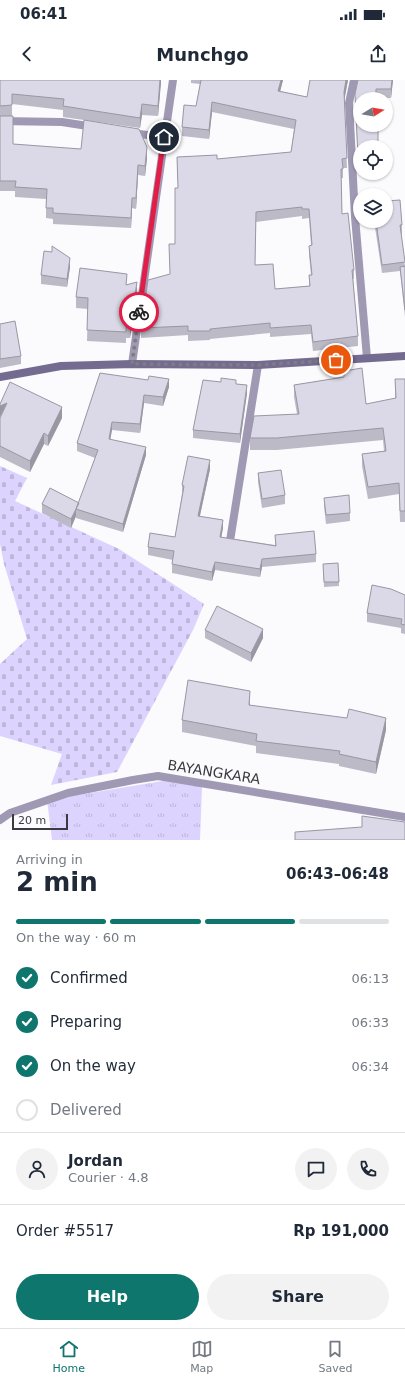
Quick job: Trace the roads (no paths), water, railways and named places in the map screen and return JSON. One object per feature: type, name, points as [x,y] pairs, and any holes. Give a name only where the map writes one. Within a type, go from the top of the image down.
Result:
[{"type":"street","points":[[132,364],[173,80]]},
{"type":"street","points":[[354,80],[349,103],[355,217],[367,358]]},
{"type":"street","points":[[0,120],[62,122],[101,128]]},
{"type":"street","points":[[125,132],[164,137]]},
{"type":"street","points":[[0,377],[61,366],[132,364],[258,365],[405,356]]},
{"type":"street","points":[[230,541],[258,365]]},
{"type":"street","name":"BAYANGKARA","points":[[0,820],[10,813],[68,793],[158,776],[405,817]]}]
